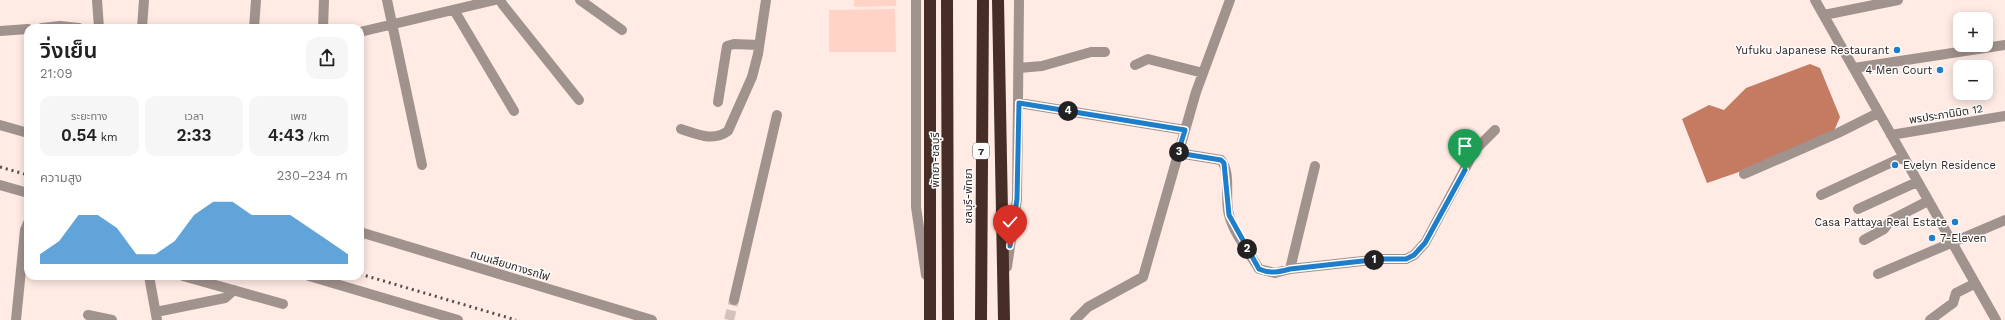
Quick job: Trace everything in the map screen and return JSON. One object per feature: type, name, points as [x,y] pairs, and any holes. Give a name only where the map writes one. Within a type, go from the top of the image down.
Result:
[{"type":"highway","points":[[930,0],[930,320]]},
{"type":"highway","name":"พัทยา-ชลบุรี","points":[[948,0],[948,320]]},
{"type":"highway","name":"ชลบุรี-พัทยา","points":[[981,320],[982,0]]},
{"type":"highway","points":[[998,0],[1004,320]]},
{"type":"street","points":[[97,0],[99,24]]},
{"type":"street","points":[[142,24],[144,0]]},
{"type":"street","points":[[254,24],[256,0]]},
{"type":"street","points":[[323,24],[324,0]]},
{"type":"street","points":[[387,0],[391,26],[422,165]]},
{"type":"street","points":[[364,31],[495,0]]},
{"type":"street","points":[[500,0],[579,100]]},
{"type":"street","points":[[580,0],[622,30]]},
{"type":"street","points":[[681,129],[711,137],[721,136],[728,130],[752,77],[766,0]]},
{"type":"street","points":[[916,0],[916,207],[930,306]]},
{"type":"street","points":[[1003,293],[1017,199],[1019,0]]},
{"type":"street","points":[[1075,320],[1088,307],[1143,277],[1185,130],[1203,73],[1230,0]]},
{"type":"street","points":[[1816,0],[1974,284],[1996,320]]},
{"type":"street","points":[[1824,15],[1898,0]]},
{"type":"street","points":[[454,10],[514,111]]},
{"type":"street","points":[[0,31],[24,29]]},
{"type":"street","points":[[718,102],[727,46],[734,44],[759,45]]},
{"type":"street","points":[[1854,68],[2005,45]]},
{"type":"street","points":[[1019,68],[1042,66],[1091,52],[1105,52]]},
{"type":"street","points":[[1135,65],[1148,59],[1203,73]]},
{"type":"street","points":[[1019,103],[1185,130]]},
{"type":"street","points":[[1744,174],[1825,139],[1878,113]]},
{"type":"street","points":[[734,300],[777,115]]},
{"type":"street","name":"พรประภานิมิต 12","points":[[1891,135],[2005,116]]},
{"type":"street","points":[[0,124],[24,132]]},
{"type":"street","points":[[1178,153],[1221,160],[1225,169],[1229,215],[1259,269],[1275,273],[1290,269],[1381,259],[1406,259],[1414,255],[1425,243],[1475,150],[1495,130]]},
{"type":"street","points":[[1821,195],[1903,157]]},
{"type":"street","points":[[1290,269],[1315,166]]},
{"type":"street","points":[[1858,209],[1917,182]]},
{"type":"street","points":[[0,185],[24,192]]},
{"type":"street","points":[[1864,240],[1884,229],[1891,220],[1928,202]]},
{"type":"street","points":[[1878,274],[2005,220]]},
{"type":"street","name":"ถนนเลียบทางรถไฟ","points":[[364,233],[652,320]]},
{"type":"street","points":[[16,320],[24,240]]},
{"type":"street","points":[[151,280],[156,316],[225,298],[234,290]]},
{"type":"street","points":[[198,280],[283,304]]},
{"type":"street","points":[[323,280],[458,320]]},
{"type":"street","points":[[1930,320],[1953,303],[1956,294],[1974,284]]},
{"type":"street","points":[[88,315],[112,320]]},
{"type":"shaded area","points":[[854,0],[896,0],[896,6],[854,7]]},
{"type":"shaded area","points":[[895,9],[896,52],[829,52],[829,10]]},
{"type":"shaded area","points":[[1810,64],[1820,68],[1840,117],[1834,131],[1768,162],[1707,183],[1682,119],[1709,105],[1724,110],[1746,88]]},
{"type":"tunnel","points":[[729,320],[734,300]]},
{"type":"railway","points":[[0,167],[24,174]]},
{"type":"railway","points":[[364,275],[516,320]]},
{"type":"place","name":"Yufuku Japanese Restaurant","points":[[1897,50]]},
{"type":"place","name":"4 Men Court","points":[[1940,70]]},
{"type":"place","name":"Evelyn Residence","points":[[1895,165]]},
{"type":"place","name":"Casa Pattaya Real Estate","points":[[1955,222]]},
{"type":"place","name":"7-Eleven","points":[[1932,238]]},
{"type":"route","points":[[1010,246],[1017,199],[1019,103],[1185,130],[1178,153],[1221,160],[1224,163],[1227,204],[1229,215],[1234,227],[1259,269],[1275,273],[1290,269],[1381,259],[1406,259],[1414,255],[1425,243],[1465,170]]}]
